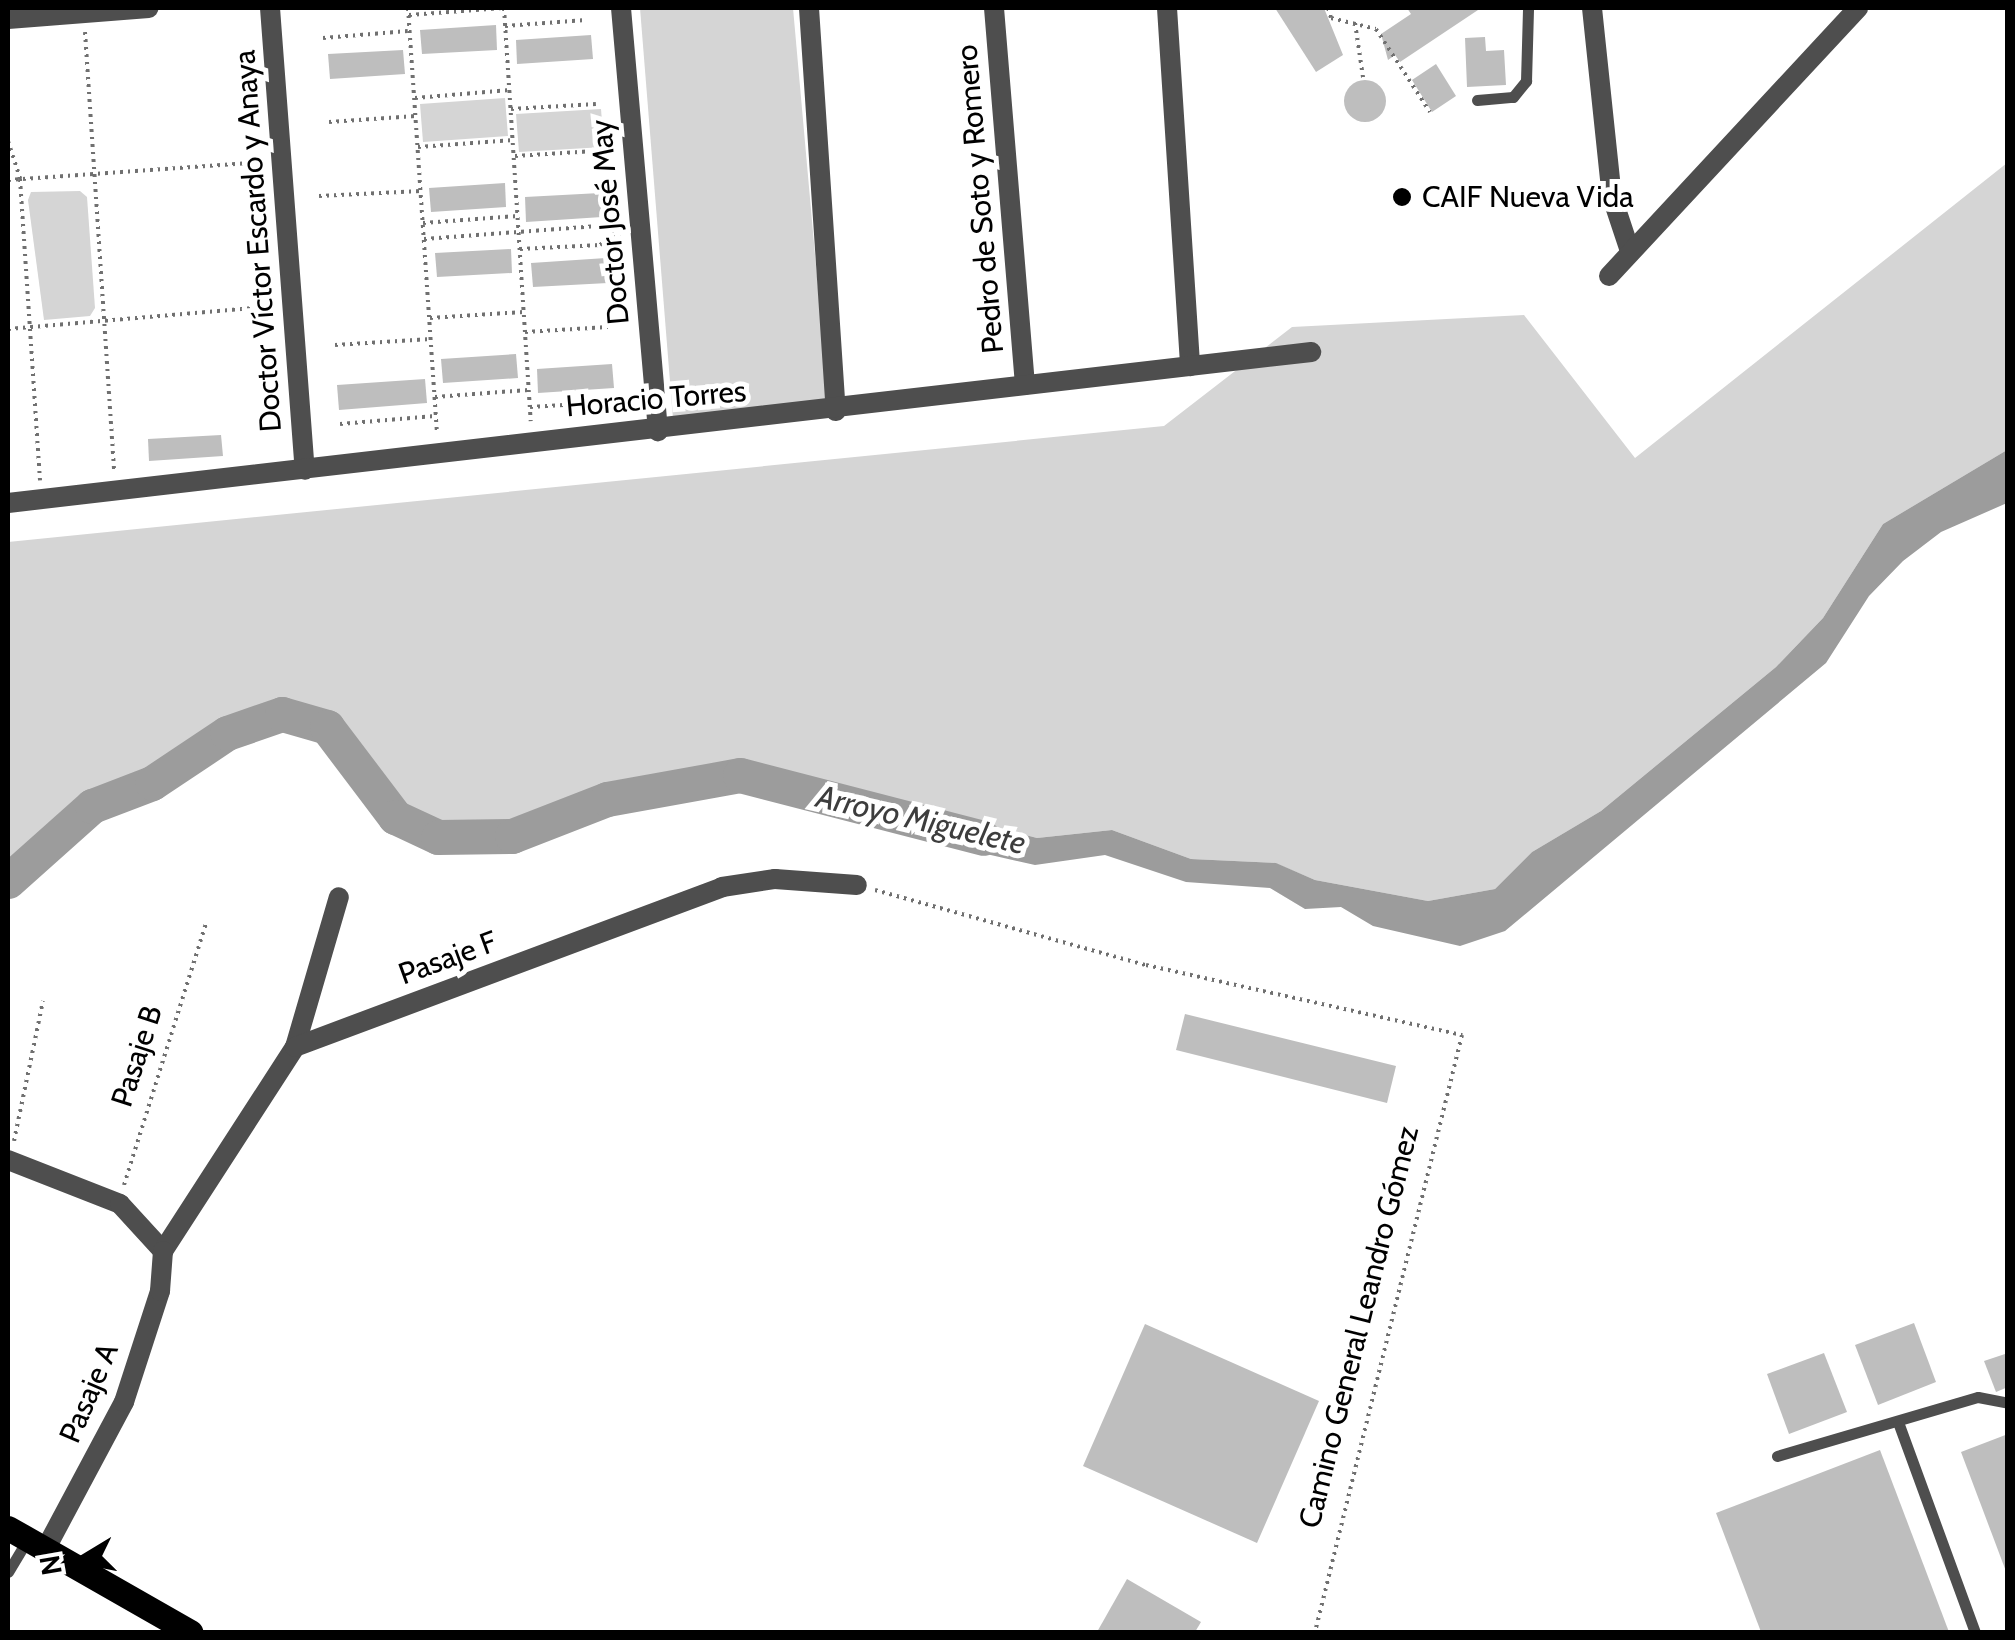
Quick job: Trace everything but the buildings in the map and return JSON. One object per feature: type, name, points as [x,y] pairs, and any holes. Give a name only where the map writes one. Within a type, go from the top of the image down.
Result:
[{"type":"main road","points":[[27,1539],[190,1632]]},
{"type":"street","points":[[8,19],[149,8]]},
{"type":"street","name":"Doctor Víctor Escardo y Anaya","points":[[270,8],[305,470]]},
{"type":"street","name":"Doctor José May","points":[[621,8],[658,432]]},
{"type":"street","points":[[809,8],[836,411]]},
{"type":"street","name":"Pedro de Soto y Romero","points":[[994,8],[1026,386]]},
{"type":"street","points":[[1167,8],[1190,366]]},
{"type":"street","points":[[1592,8],[1609,179],[1630,252]]},
{"type":"street","points":[[1608,276],[1858,8]]},
{"type":"street","name":"Horacio Torres","points":[[8,503],[532,441],[658,432],[1311,352]]},
{"type":"street","name":"Pasaje F","points":[[295,1047],[722,887],[775,879],[857,885]]},
{"type":"street","points":[[9,1160],[120,1204],[163,1251],[295,1047],[340,896]]},
{"type":"street","name":"Pasaje A","points":[[27,1539],[124,1402],[160,1291],[163,1251]]},
{"type":"lane","points":[[1477,100],[1513,97],[1526,81],[1528,8]]},
{"type":"lane","points":[[1777,1456],[1978,1397],[2008,1403]]},
{"type":"lane","points":[[1898,1422],[1975,1632]]},
{"type":"lane","points":[[8,1572],[27,1539]]},
{"type":"path","points":[[408,8],[439,452]]},
{"type":"path","points":[[409,15],[504,8],[532,441]]},
{"type":"path","points":[[1328,8],[1331,18],[1376,29],[1430,112]]},
{"type":"path","points":[[84,13],[115,492]]},
{"type":"path","points":[[506,26],[586,20]]},
{"type":"path","points":[[1356,24],[1363,77]]},
{"type":"path","points":[[324,38],[410,31]]},
{"type":"path","points":[[415,98],[510,90]]},
{"type":"path","points":[[511,109],[596,104]]},
{"type":"path","points":[[329,122],[416,116]]},
{"type":"path","points":[[418,147],[513,140]]},
{"type":"path","points":[[8,141],[20,179],[42,499]]},
{"type":"path","points":[[514,156],[596,151]]},
{"type":"path","points":[[8,180],[249,163]]},
{"type":"path","points":[[319,196],[421,190]]},
{"type":"path","points":[[423,224],[518,216]]},
{"type":"path","points":[[424,239],[598,226],[614,234],[641,233]]},
{"type":"path","points":[[520,249],[600,245],[614,234]]},
{"type":"path","points":[[8,329],[264,308]]},
{"type":"path","points":[[430,318],[524,312]]},
{"type":"path","points":[[525,332],[608,327]]},
{"type":"path","points":[[336,345],[431,340]]},
{"type":"path","points":[[435,397],[529,390]]},
{"type":"path","points":[[530,406],[614,402]]},
{"type":"path","points":[[340,424],[436,416]]},
{"type":"path","name":"Camino General Leandro Gómez","points":[[857,885],[1146,965],[1462,1035],[1315,1632]]},
{"type":"path","name":"Pasaje B","points":[[120,1204],[154,1070],[206,924]]},
{"type":"path","points":[[9,1160],[43,1001]]},
{"type":"shaded area","points":[[640,8],[793,8],[828,400],[673,419]]},
{"type":"shaded area","points":[[505,98],[508,136],[423,142],[420,104]]},
{"type":"shaded area","points":[[601,109],[604,147],[519,152],[516,114]]},
{"type":"shaded area","points":[[2007,163],[2007,450],[1883,524],[1823,618],[1776,667],[1601,811],[1532,852],[1495,889],[1428,901],[1315,880],[1275,863],[1191,859],[1112,830],[1037,838],[972,821],[941,824],[740,775],[607,799],[512,836],[438,837],[395,817],[327,727],[282,714],[227,733],[152,783],[92,806],[8,873],[8,542],[1164,426],[1292,327],[1524,315],[1635,458]]},
{"type":"shaded area","points":[[80,191],[87,197],[95,308],[90,316],[44,320],[28,200],[31,192]]},
{"type":"shaded area","points":[[2007,450],[2007,503],[1941,532],[1903,561],[1869,596],[1826,663],[1505,931],[1460,946],[1373,926],[1341,907],[1305,909],[1270,888],[1186,882],[1105,855],[1035,865],[982,853],[941,824],[972,821],[1037,838],[1112,830],[1191,859],[1276,863],[1315,880],[1428,901],[1495,889],[1532,852],[1601,811],[1776,667],[1823,618],[1883,524]]},
{"type":"waterway","name":"Arroyo Miguelete","points":[[8,881],[92,806],[152,783],[227,733],[282,714],[327,727],[395,817],[438,837],[512,836],[607,799],[740,775],[983,838]]},
{"type":"waterway","name":"Arroyo Miguelete","points":[[8,873],[13,875]]},
{"type":"place","name":"CAIF Nueva Vida","points":[[1402,197]]}]
